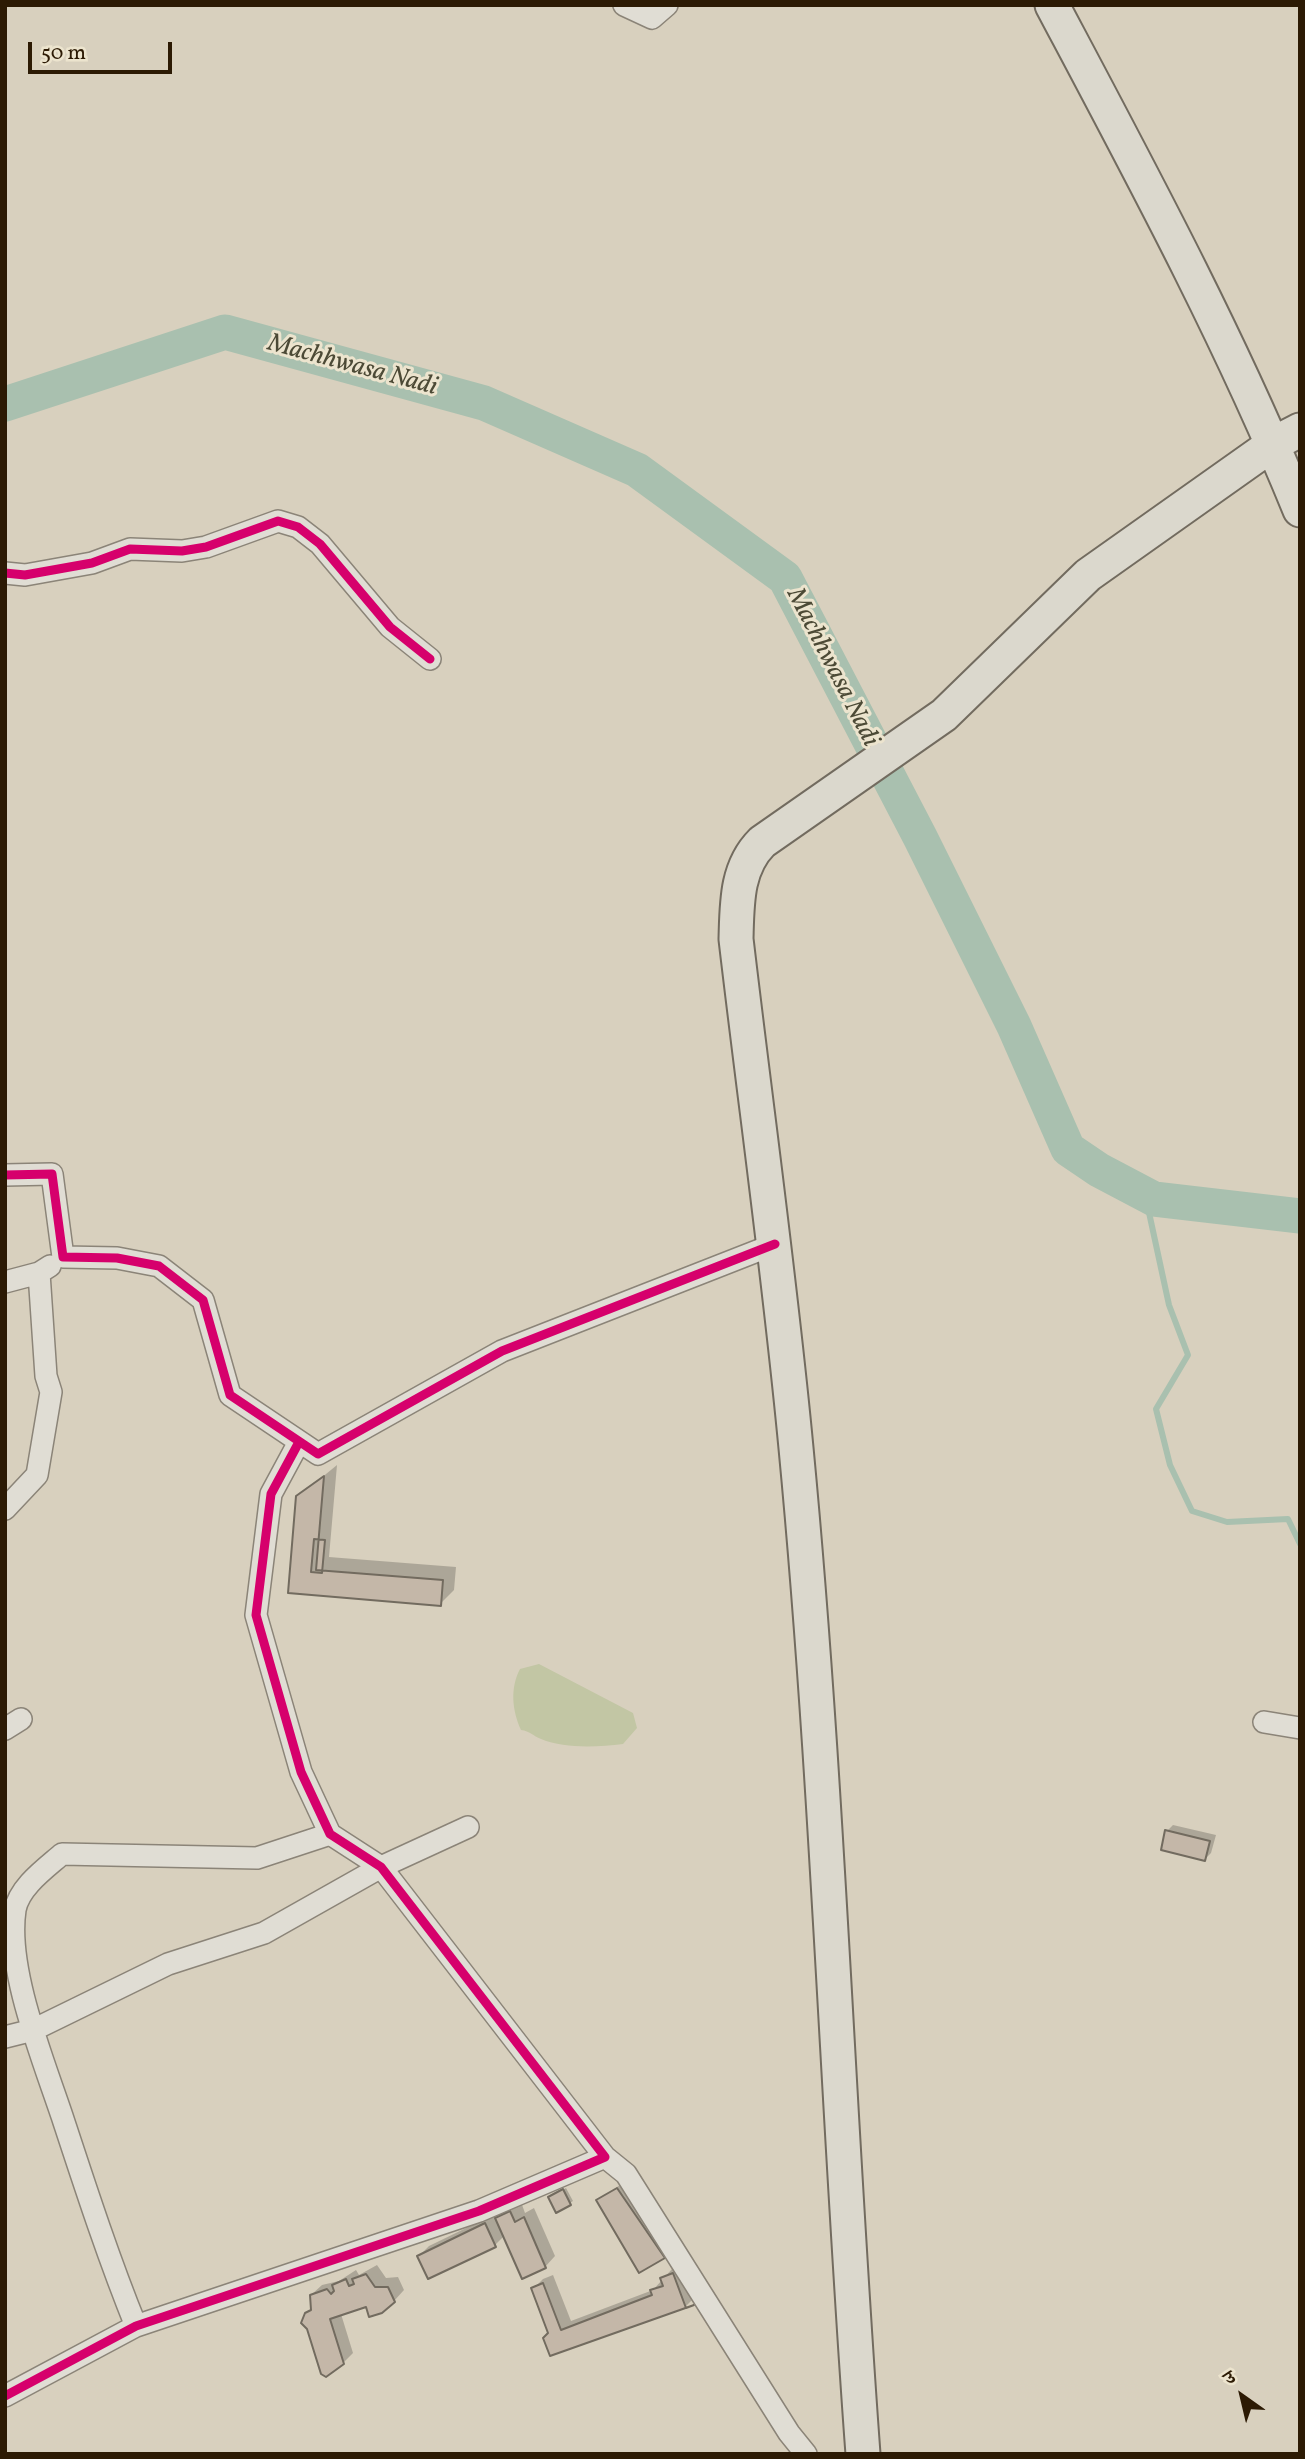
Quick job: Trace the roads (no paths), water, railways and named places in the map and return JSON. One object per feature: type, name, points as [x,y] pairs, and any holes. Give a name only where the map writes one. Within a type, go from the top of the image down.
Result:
[{"type":"main road","points":[[1052,5],[1169,227],[1286,437],[1300,510]]},
{"type":"main road","points":[[863,2454],[797,1448],[775,1244],[736,939],[737,899],[751,853],[944,715],[1087,575],[1286,437]]},
{"type":"street","points":[[624,5],[652,18],[667,5]]},
{"type":"street","points":[[5,573],[24,575],[92,563],[130,549],[150,547],[181,551],[206,547],[278,521],[298,527],[320,544],[390,627],[430,659]]},
{"type":"street","points":[[5,1175],[52,1174],[63,1257]]},
{"type":"street","points":[[5,1282],[39,1273],[63,1257],[117,1258],[159,1266],[203,1300],[230,1395],[318,1454],[502,1351],[775,1244]]},
{"type":"street","points":[[5,1509],[37,1475],[51,1392],[46,1376],[39,1273]]},
{"type":"street","points":[[299,1442],[271,1494],[256,1615],[301,1772],[330,1834],[382,1867],[605,2157],[626,2174],[789,2433],[806,2454]]},
{"type":"street","points":[[1264,1722],[1300,1728]]},
{"type":"street","points":[[5,2037],[33,2030],[169,1964],[264,1933],[382,1867],[468,1827]]},
{"type":"street","points":[[136,2326],[112,2266],[33,2030],[18,1971],[15,1908],[29,1884],[62,1854],[257,1858],[330,1834]]},
{"type":"street","points":[[5,2396],[136,2326],[479,2211],[605,2157]]},
{"type":"waterway","name":"Machhwasa Nadi","points":[[5,404],[225,332],[484,403],[637,470],[785,578],[920,837],[1014,1026],[1068,1149],[1099,1170],[1154,1199],[1300,1216]]},
{"type":"waterway","points":[[1145,1194],[1169,1305],[1188,1355],[1156,1409],[1170,1465],[1192,1511],[1227,1522],[1288,1519],[1300,1544]]}]
